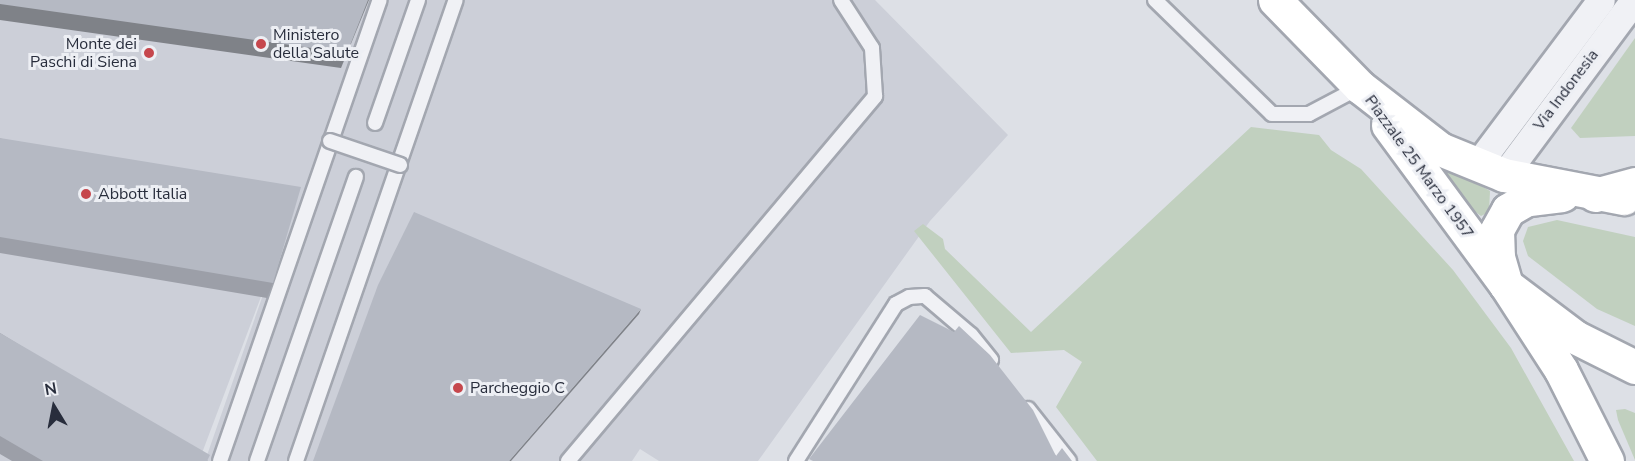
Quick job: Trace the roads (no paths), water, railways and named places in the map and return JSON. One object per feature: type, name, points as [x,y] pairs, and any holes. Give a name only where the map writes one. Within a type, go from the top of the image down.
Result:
[{"type":"main road","points":[[1275,0],[1360,87]]},
{"type":"main road","name":"Piazzale 25 Marzo 1957","points":[[1360,87],[1424,139],[1491,170],[1595,195],[1635,200]]},
{"type":"main road","name":"Piazzale 25 Marzo 1957","points":[[1360,87],[1506,285],[1575,336],[1635,367]]},
{"type":"main road","points":[[1595,195],[1635,184]]},
{"type":"main road","name":"Piazzale 25 Marzo 1957","points":[[1506,285],[1496,242],[1508,210],[1527,199],[1595,195]]},
{"type":"main road","points":[[1506,285],[1561,370],[1607,461]]},
{"type":"street","name":"Via Indonesia","points":[[1491,170],[1601,0]]},
{"type":"street","name":"Via Indonesia","points":[[1491,170],[1628,2]]},
{"type":"lane","points":[[220,461],[324,139],[380,0]]},
{"type":"lane","points":[[375,123],[417,0]]},
{"type":"lane","points":[[296,461],[456,0]]},
{"type":"lane","points":[[568,461],[874,96],[872,48],[841,0]]},
{"type":"lane","points":[[1155,0],[1272,114],[1309,114],[1360,87]]},
{"type":"lane","points":[[324,139],[400,165]]},
{"type":"lane","points":[[256,461],[356,177]]},
{"type":"lane","points":[[796,461],[896,304],[909,297],[925,296],[972,335],[999,371]]},
{"type":"lane","points":[[1020,398],[1069,461]]},
{"type":"place","name":"Ministero della Salute","points":[[261,44]]},
{"type":"place","name":"Monte dei Paschi di Siena","points":[[149,53]]},
{"type":"place","name":"Abbott Italia","points":[[86,194]]},
{"type":"place","name":"Parcheggio C","points":[[458,388]]}]
